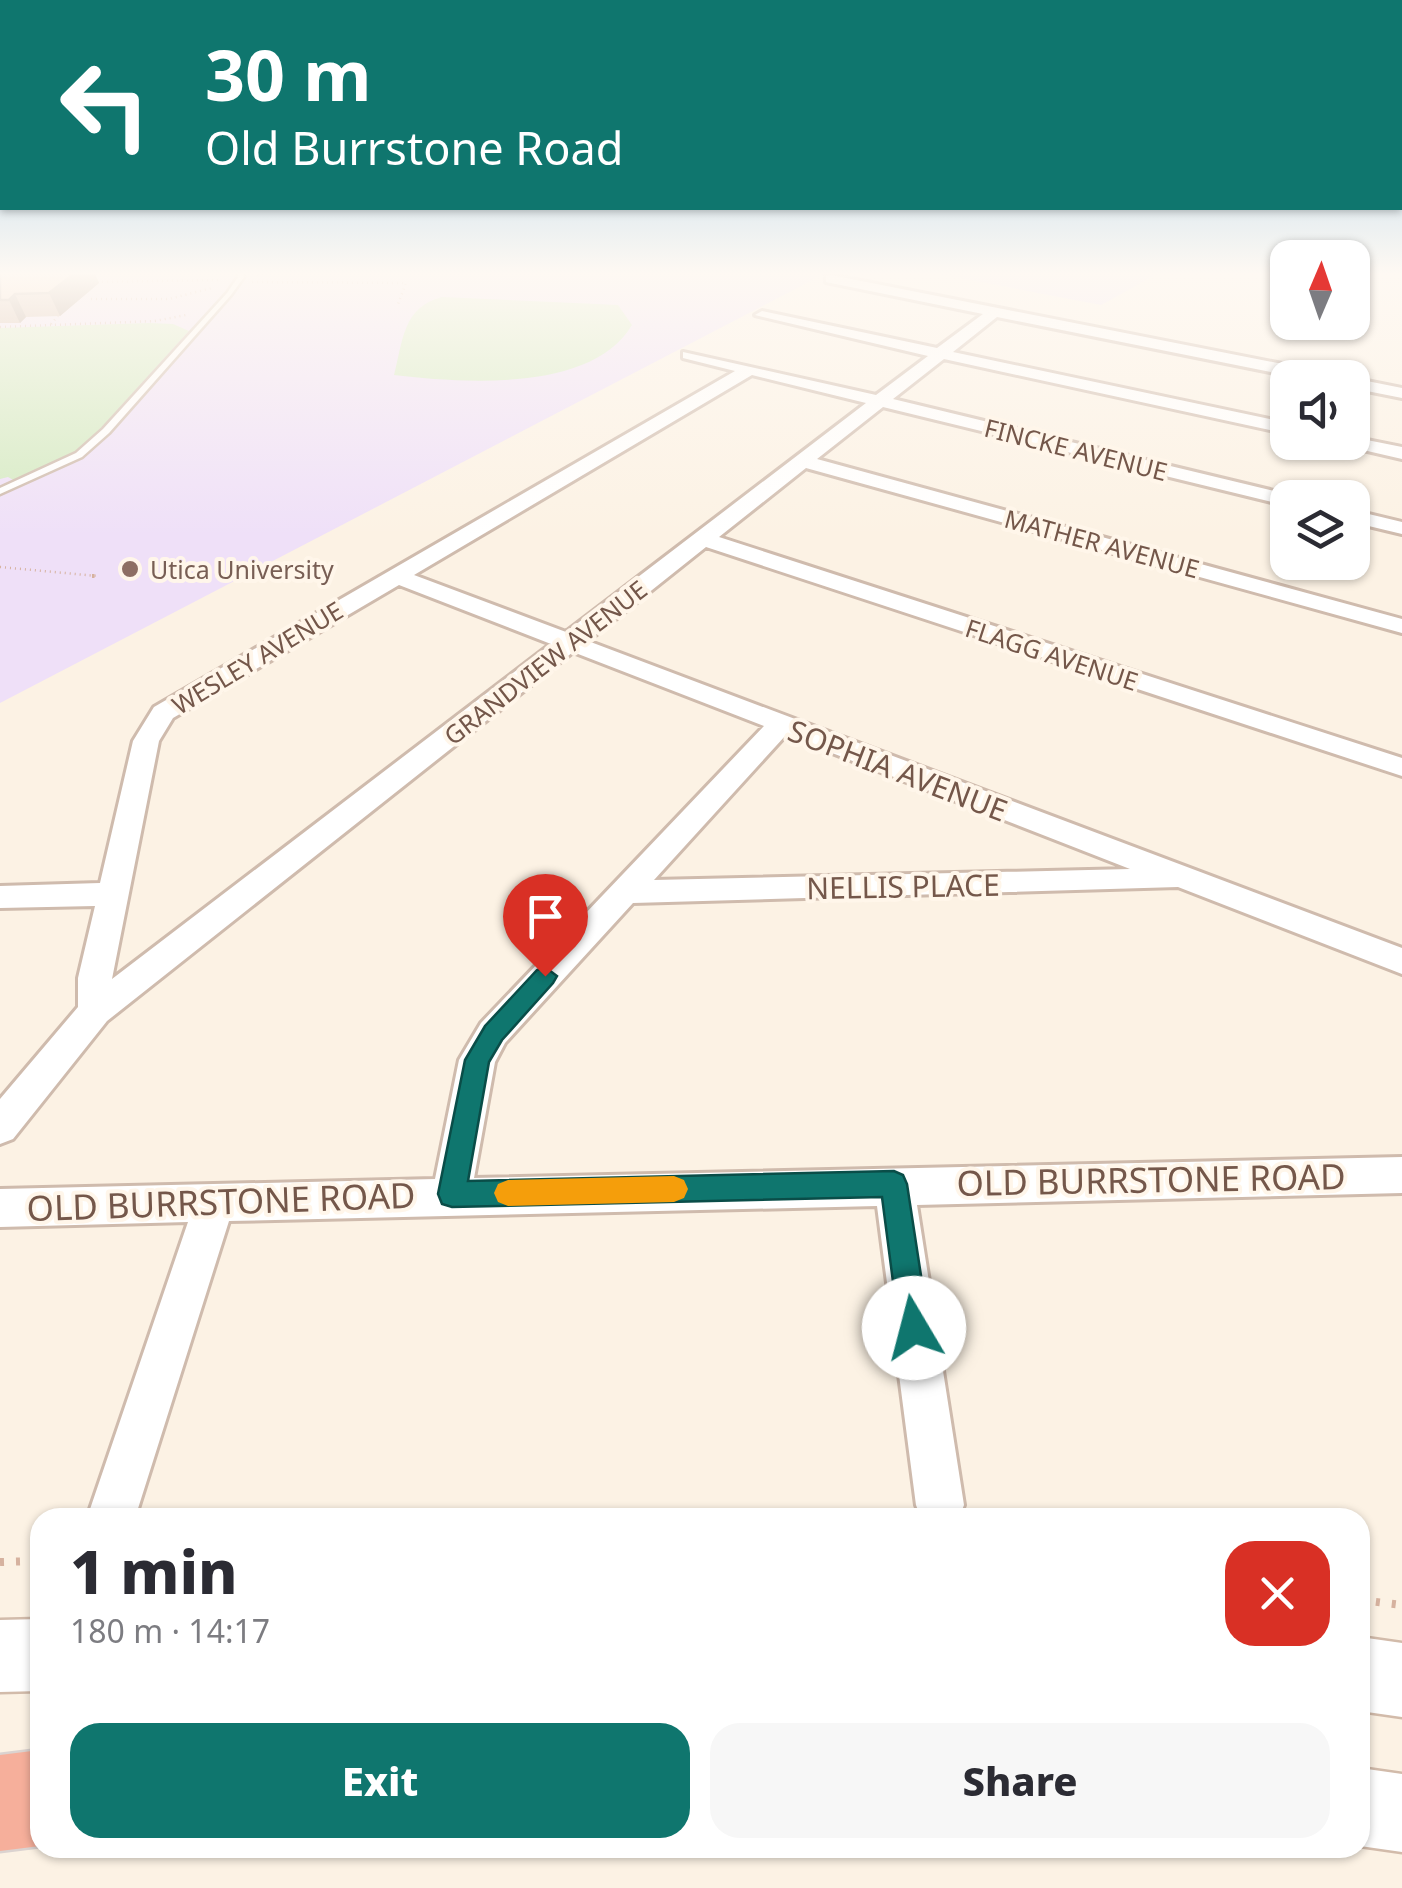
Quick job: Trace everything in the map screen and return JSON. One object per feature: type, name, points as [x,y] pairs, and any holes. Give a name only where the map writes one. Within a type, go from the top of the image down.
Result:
[{"type":"highway","points":[[0,1804],[30,1800]]},
{"type":"street","name":"FINCKE AVENUE","points":[[709,360],[1270,496]]},
{"type":"street","name":"GRANDVIEW AVENUE","points":[[95,1011],[931,360]]},
{"type":"street","points":[[973,360],[1270,424]]},
{"type":"street","points":[[1236,360],[1270,367]]},
{"type":"street","name":"WESLEY AVENUE","points":[[95,1011],[95,978],[146,741],[163,713],[749,370]]},
{"type":"street","points":[[1370,386],[1402,392]]},
{"type":"street","points":[[1370,446],[1402,453]]},
{"type":"street","name":"MATHER AVENUE","points":[[802,461],[1402,626]]},
{"type":"street","points":[[1370,520],[1402,528]]},
{"type":"street","name":"FLAGG AVENUE","points":[[703,539],[1402,767]]},
{"type":"street","name":"SOPHIA AVENUE","points":[[394,575],[1402,962]]},
{"type":"street","points":[[452,1194],[477,1060],[493,1033],[780,725]]},
{"type":"street","name":"NELLIS PLACE","points":[[623,892],[1184,878]]},
{"type":"street","points":[[0,898],[115,894]]},
{"type":"street","points":[[0,1127],[95,1011]]},
{"type":"street","name":"OLD BURRSTONE ROAD","points":[[0,1208],[452,1194],[1400,1176]]},
{"type":"street","points":[[894,1184],[940,1504]]},
{"type":"street","points":[[114,1508],[214,1201]]},
{"type":"street","points":[[0,1656],[30,1655]]},
{"type":"street","points":[[1370,1675],[1402,1680]]},
{"type":"street","points":[[0,1770],[30,1770]]},
{"type":"street","points":[[1370,1808],[1402,1813]]},
{"type":"lane","points":[[0,491],[79,454],[116,421],[170,360]]},
{"type":"path","points":[[0,567],[97,576]]},
{"type":"path","points":[[0,1562],[30,1561]]},
{"type":"path","points":[[1370,1601],[1402,1605]]},
{"type":"shaded area","name":"Utica University","points":[[0,360],[659,360],[0,703]]},
{"type":"green space","points":[[0,360],[163,360],[84,447],[15,481],[8,477],[0,479]]},
{"type":"green space","points":[[398,360],[593,360],[557,373],[489,381],[394,375]]},
{"type":"slow traffic","points":[[508,1193],[674,1189]]},
{"type":"place","name":"Utica University","points":[[130,569]]},
{"type":"route","points":[[545,976],[493,1033],[477,1060],[452,1194],[894,1184],[914,1328]]}]
